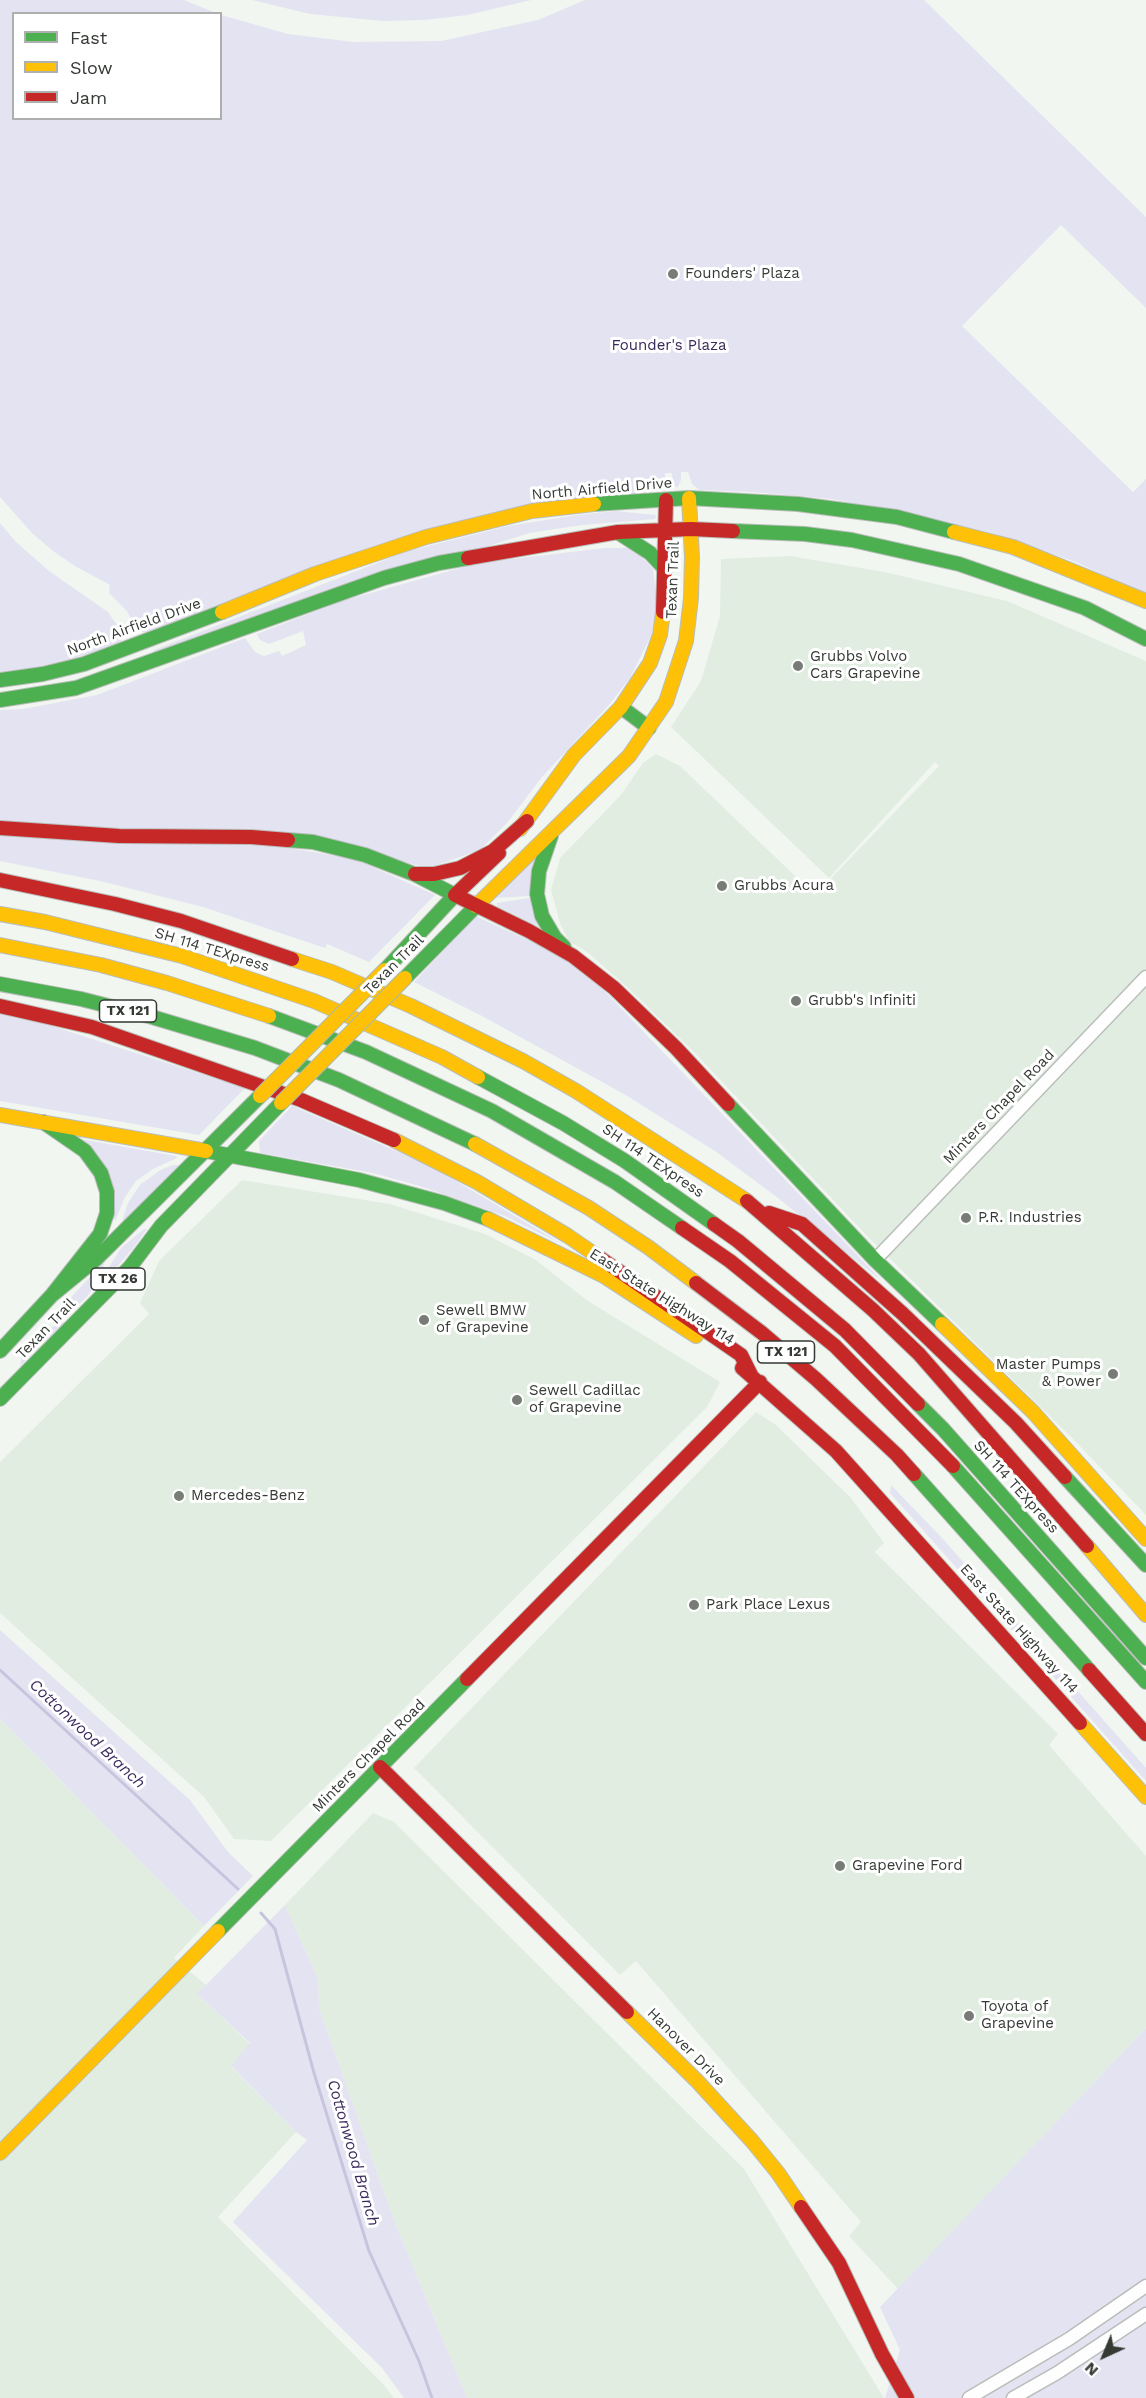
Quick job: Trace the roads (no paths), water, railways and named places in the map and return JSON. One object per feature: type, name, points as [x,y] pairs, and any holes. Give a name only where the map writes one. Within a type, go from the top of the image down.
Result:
[{"type":"main road","name":"North Airfield Drive","points":[[0,680],[43,674],[84,664],[315,574],[426,537],[532,511],[608,502],[689,498],[798,504],[907,520],[1013,547],[1146,601]]},
{"type":"main road","name":"Texan Trail","points":[[0,1400],[130,1267],[161,1226],[230,1154],[556,826],[607,780],[629,756],[666,702],[686,641],[691,598],[692,529],[689,498]]},
{"type":"main road","name":"Texan Trail","points":[[0,1350],[52,1296],[96,1260],[206,1151],[385,970],[455,895],[506,846],[527,821],[574,755],[621,707],[650,663],[660,635],[664,605],[666,500]]},
{"type":"main road","points":[[0,700],[76,688],[384,578],[439,562],[618,532],[692,529],[805,534],[852,540],[959,564],[1024,585],[1085,608],[1146,639]]},
{"type":"main road","points":[[618,532],[650,553],[665,569]]},
{"type":"main road","points":[[621,707],[650,728]]},
{"type":"main road","points":[[414,874],[434,874],[460,868],[494,851],[527,821]]},
{"type":"main road","points":[[556,826],[545,848],[539,871],[537,894],[542,916],[555,938],[573,956],[614,988],[675,1048],[875,1260],[1033,1412],[1146,1539]]},
{"type":"main road","points":[[0,828],[119,836],[251,837],[313,842],[365,855],[414,874],[529,931],[573,956]]},
{"type":"main road","points":[[0,880],[115,904],[181,921],[321,968],[476,1036],[576,1091],[758,1208],[873,1310],[919,1354],[972,1413],[1146,1615]]},
{"type":"main road","name":"SH 114 TEXpress","points":[[0,914],[80,930],[182,956],[314,1001],[442,1057],[534,1106],[625,1161],[738,1241],[845,1330],[943,1430],[1146,1658]]},
{"type":"main road","points":[[0,945],[156,980],[300,1026],[377,1057],[492,1111],[615,1182],[739,1268],[784,1303],[851,1362],[932,1443],[1146,1682]]},
{"type":"main road","name":"TX 121","points":[[0,984],[81,999],[152,1017],[255,1048],[339,1080],[465,1138],[589,1208],[648,1247],[762,1332],[897,1455],[1146,1734]]},
{"type":"main road","points":[[0,1006],[92,1027],[301,1100],[392,1139],[477,1182],[568,1236],[741,1355],[756,1378]]},
{"type":"main road","name":"East State Highway 114","points":[[0,1115],[230,1154],[407,1192],[444,1203],[510,1229],[611,1281],[756,1378],[836,1451],[1146,1797]]},
{"type":"main road","points":[[43,1122],[85,1151],[101,1173],[107,1192],[105,1220],[100,1234],[52,1296]]},
{"type":"main road","points":[[758,1208],[802,1224],[903,1314],[1016,1423],[1146,1565]]},
{"type":"main road","name":"Minters Chapel Road","points":[[0,2153],[380,1767],[756,1378]]},
{"type":"main road","name":"Hanover Drive","points":[[380,1767],[698,2082],[752,2141],[778,2173],[839,2263],[906,2398]]},
{"type":"street","name":"Minters Chapel Road","points":[[875,1260],[1146,977]]},
{"type":"street","points":[[969,2398],[1069,2339],[1146,2286]]},
{"type":"street","points":[[1013,2398],[1057,2373],[1146,2314]]},
{"type":"waterway","name":"Cottonwood Branch","points":[[0,1670],[238,1889]]},
{"type":"waterway","name":"Cottonwood Branch","points":[[261,1913],[275,1929],[314,2073],[369,2251],[419,2361],[432,2398]]},
{"type":"place","name":"Founders' Plaza","points":[[673,274]]},
{"type":"place","name":"Grubbs Volvo Cars Grapevine","points":[[798,666]]},
{"type":"place","name":"Grubbs Acura","points":[[722,886]]},
{"type":"place","name":"Grubb's Infiniti","points":[[796,1001]]},
{"type":"place","name":"P.R. Industries","points":[[966,1218]]},
{"type":"place","name":"Sewell BMW of Grapevine","points":[[424,1320]]},
{"type":"place","name":"Master Pumps & Power","points":[[1113,1374]]},
{"type":"place","name":"Sewell Cadillac of Grapevine","points":[[517,1400]]},
{"type":"place","name":"Mercedes-Benz","points":[[179,1496]]},
{"type":"place","name":"Park Place Lexus","points":[[694,1605]]},
{"type":"place","name":"Grapevine Ford","points":[[840,1866]]},
{"type":"place","name":"Toyota of Grapevine","points":[[969,2016]]},
{"type":"park label","name":"Founder's Plaza","points":[[669,346]]}]
